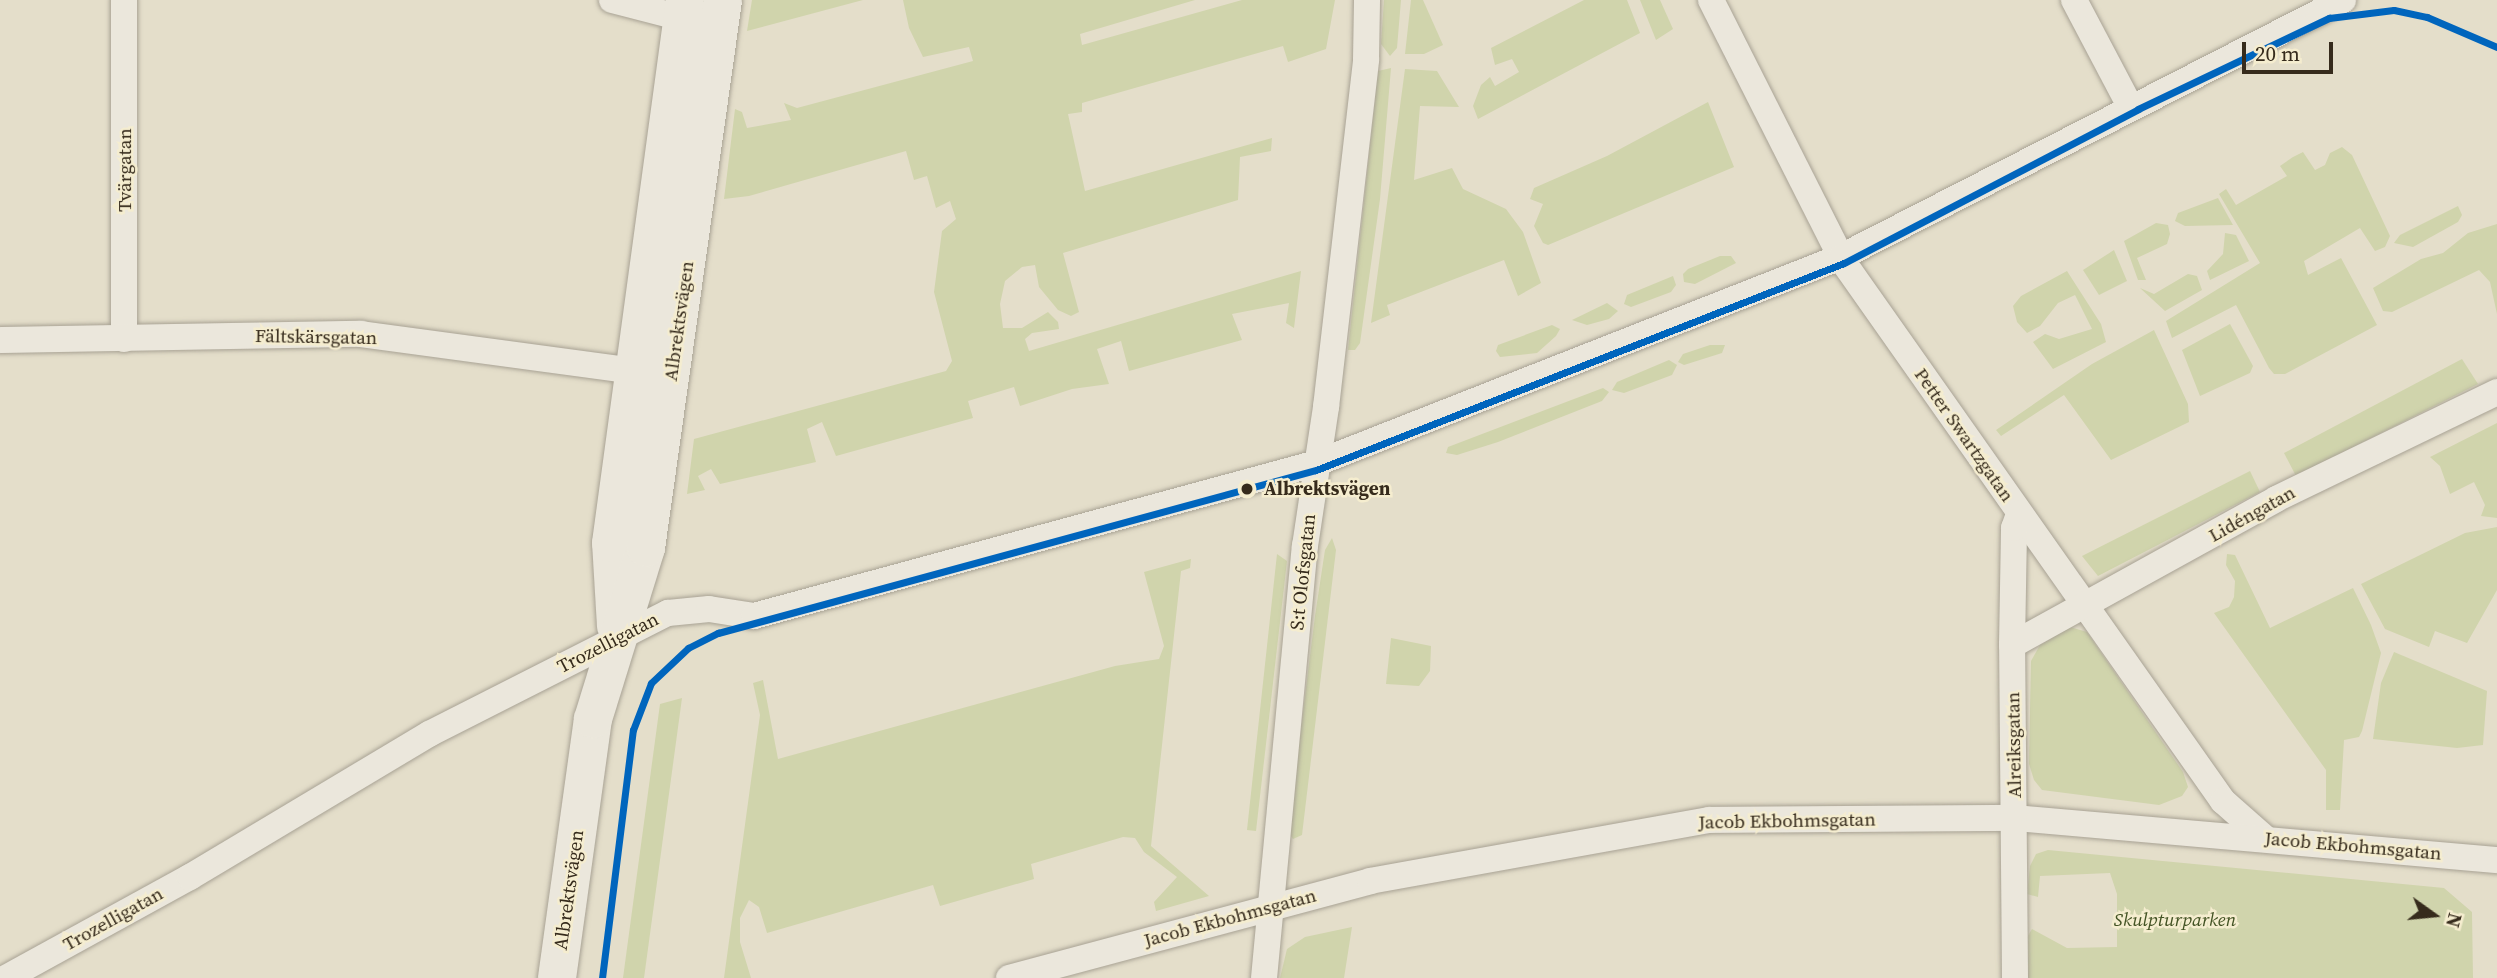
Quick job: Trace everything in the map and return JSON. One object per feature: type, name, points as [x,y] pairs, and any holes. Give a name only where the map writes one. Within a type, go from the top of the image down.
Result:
[{"type":"main road","name":"Albrektsvägen","points":[[557,978],[593,719],[645,555],[653,374],[683,10]]},
{"type":"main road","name":"Albrektsvägen","points":[[653,374],[721,13]]},
{"type":"street","name":"Tvärgatan","points":[[124,0],[124,339]]},
{"type":"street","points":[[612,0],[721,13]]},
{"type":"street","name":"S:t Olofsgatan","points":[[1264,978],[1304,546],[1317,463],[1366,59],[1367,0]]},
{"type":"street","name":"Petter Swartzgatan","points":[[1712,0],[1841,257],[2223,801],[2265,838]]},
{"type":"street","points":[[2074,0],[2130,106]]},
{"type":"street","name":"Trozelligatan","points":[[6,978],[190,877],[429,734],[668,613],[709,609],[754,616],[1317,463],[1841,257],[2130,106],[2343,0]]},
{"type":"street","name":"Fältskärsgatan","points":[[0,340],[361,334],[653,374]]},
{"type":"street","name":"Lidéngatan","points":[[2012,645],[2276,499],[2497,392]]},
{"type":"street","name":"Alreiksgatan","points":[[2015,978],[2012,645],[2014,527],[2019,514]]},
{"type":"street","name":"Jacob Ekbohmsgatan","points":[[1009,978],[1370,881],[1709,820],[2015,818],[2497,860]]},
{"type":"green space","points":[[752,0],[863,0],[747,31]]},
{"type":"green space","points":[[903,0],[1195,0],[1080,34],[1082,45],[1242,0],[1335,0],[1326,49],[1288,62],[1283,46],[1082,103],[1082,112],[1068,114],[1085,191],[1272,138],[1271,151],[1240,157],[1238,200],[1063,253],[1079,312],[1071,316],[1058,310],[1039,287],[1035,265],[1022,267],[1005,281],[1000,304],[1003,328],[1022,328],[1048,312],[1058,322],[1059,329],[1032,333],[1025,339],[1029,351],[1301,271],[1294,328],[1286,323],[1289,303],[1232,314],[1242,340],[1129,371],[1121,341],[1097,349],[1109,384],[1072,389],[1020,406],[1014,387],[968,401],[973,418],[836,456],[822,422],[807,429],[816,462],[720,484],[711,469],[698,476],[705,490],[687,494],[694,439],[946,371],[952,361],[934,292],[942,231],[956,219],[950,201],[936,208],[927,176],[914,180],[906,151],[749,196],[724,199],[735,109],[742,112],[747,128],[791,120],[784,103],[797,108],[973,61],[969,47],[923,57],[909,28]]},
{"type":"green space","points":[[1384,0],[1401,0],[1397,48],[1390,56],[1381,44]]},
{"type":"green space","points":[[1411,0],[1423,0],[1443,45],[1424,54],[1405,54]]},
{"type":"green space","points":[[1584,0],[1627,0],[1640,33],[1478,119],[1473,106],[1481,85],[1490,77],[1495,86],[1519,72],[1512,59],[1495,65],[1491,48]]},
{"type":"green space","points":[[1640,0],[1660,0],[1673,29],[1656,40]]},
{"type":"green space","points":[[1391,68],[1380,199],[1360,343],[1355,350],[1348,350],[1378,71]]},
{"type":"green space","points":[[1405,69],[1437,71],[1459,107],[1420,106],[1414,180],[1452,168],[1463,189],[1506,209],[1523,232],[1541,283],[1518,296],[1504,260],[1387,305],[1390,315],[1371,323]]},
{"type":"green space","points":[[1708,102],[1734,167],[1548,245],[1543,243],[1534,226],[1543,204],[1530,199],[1534,188],[1607,156]]},
{"type":"green space","points":[[2342,147],[2352,155],[2390,236],[2385,247],[2375,251],[2360,228],[2304,261],[2308,275],[2341,258],[2377,325],[2285,374],[2274,374],[2269,368],[2236,305],[2172,338],[2166,321],[2260,263],[2219,194],[2226,189],[2236,205],[2287,176],[2280,166],[2293,157],[2303,152],[2315,170],[2325,165],[2330,153]]},
{"type":"green space","points":[[2218,198],[2233,225],[2185,226],[2175,221],[2178,213]]},
{"type":"green space","points":[[2458,206],[2462,215],[2458,222],[2413,247],[2394,243],[2400,235]]},
{"type":"green space","points":[[2156,223],[2168,225],[2170,234],[2167,244],[2137,258],[2146,280],[2138,280],[2124,241]]},
{"type":"green space","points":[[2497,224],[2497,314],[2490,282],[2479,270],[2392,312],[2383,311],[2373,288],[2421,259],[2443,253],[2468,233]]},
{"type":"green space","points":[[2225,233],[2236,235],[2249,261],[2210,280],[2207,271],[2223,254]]},
{"type":"green space","points":[[2114,250],[2127,281],[2099,295],[2083,270]]},
{"type":"green space","points":[[1720,256],[1731,256],[1736,263],[1695,284],[1684,282],[1683,274],[1688,269]]},
{"type":"green space","points":[[2067,271],[2101,324],[2106,342],[2053,369],[2033,342],[2045,334],[2059,339],[2092,329],[2075,295],[2058,303],[2040,326],[2027,333],[2017,322],[2013,306],[2021,296]]},
{"type":"green space","points":[[2188,274],[2197,276],[2202,290],[2165,311],[2140,288],[2154,294]]},
{"type":"green space","points":[[1673,276],[1676,285],[1671,292],[1631,307],[1624,304],[1627,295]]},
{"type":"green space","points":[[1607,303],[1618,311],[1609,319],[1587,325],[1572,320]]},
{"type":"green space","points":[[2230,324],[2253,366],[2250,373],[2200,396],[2182,350]]},
{"type":"green space","points":[[1552,325],[1560,329],[1537,353],[1500,357],[1496,351],[1498,345]]},
{"type":"green space","points":[[2154,330],[2188,404],[2189,422],[2111,460],[2064,395],[2001,436],[1996,430],[2092,364]]},
{"type":"green space","points":[[1710,345],[1725,345],[1722,353],[1684,365],[1678,362],[1683,354]]},
{"type":"green space","points":[[2462,359],[2478,384],[2296,476],[2284,453]]},
{"type":"green space","points":[[1669,360],[1677,365],[1672,375],[1624,393],[1612,390],[1617,382]]},
{"type":"green space","points":[[1603,388],[1609,392],[1602,401],[1498,442],[1457,455],[1446,453],[1448,447]]},
{"type":"green space","points":[[2497,423],[2497,518],[2481,516],[2485,505],[2474,482],[2450,494],[2440,466],[2430,457]]},
{"type":"green space","points":[[2250,471],[2260,492],[2098,576],[2082,556]]},
{"type":"green space","points":[[2497,527],[2497,590],[2467,643],[2435,631],[2429,647],[2385,629],[2361,584],[2465,533]]},
{"type":"green space","points":[[1332,538],[1336,550],[1302,835],[1293,839],[1288,832],[1315,616],[1325,550]]},
{"type":"green space","points":[[1277,554],[1287,561],[1256,831],[1247,830]]},
{"type":"green space","points":[[2227,554],[2235,555],[2270,628],[2353,588],[2371,625],[2381,653],[2362,731],[2359,737],[2344,740],[2340,810],[2326,810],[2326,770],[2214,613],[2229,607],[2234,597],[2235,581],[2226,565]]},
{"type":"green space","points":[[1191,559],[1190,568],[1181,571],[1151,846],[1209,896],[1156,911],[1154,902],[1177,877],[1144,852],[1135,838],[1123,837],[1031,864],[1034,879],[940,906],[933,885],[767,933],[759,907],[749,900],[740,918],[740,942],[751,978],[724,978],[760,715],[753,683],[763,680],[778,759],[1115,666],[1159,659],[1164,646],[1144,572]]},
{"type":"green space","points":[[2070,627],[2087,632],[2183,772],[2188,787],[2182,796],[2159,805],[2042,790],[2034,780],[2029,764],[2031,661],[2040,645]]},
{"type":"green space","points":[[1391,638],[1431,646],[1430,671],[1419,686],[1386,684]]},
{"type":"green space","points":[[2394,652],[2487,691],[2483,745],[2457,748],[2373,739],[2381,683]]},
{"type":"green space","points":[[682,698],[644,978],[623,978],[660,704]]},
{"type":"green space","name":"Skulpturparken","points":[[2048,850],[2444,888],[2472,912],[2473,978],[2028,978],[2026,939],[2032,929],[2067,948],[2117,947],[2117,894],[2110,873],[2040,876],[2038,897],[2027,894],[2030,866],[2036,854]]},
{"type":"green space","points":[[1352,927],[1344,978],[1280,978],[1287,949],[1305,937]]},
{"type":"transit line","points":[[602,978],[633,730],[651,683],[688,648],[718,633],[1316,470],[1844,263],[2138,109],[2329,18],[2394,10],[2427,17],[2497,47]]},
{"type":"place","name":"Albrektsvägen","points":[[1247,489]]}]
